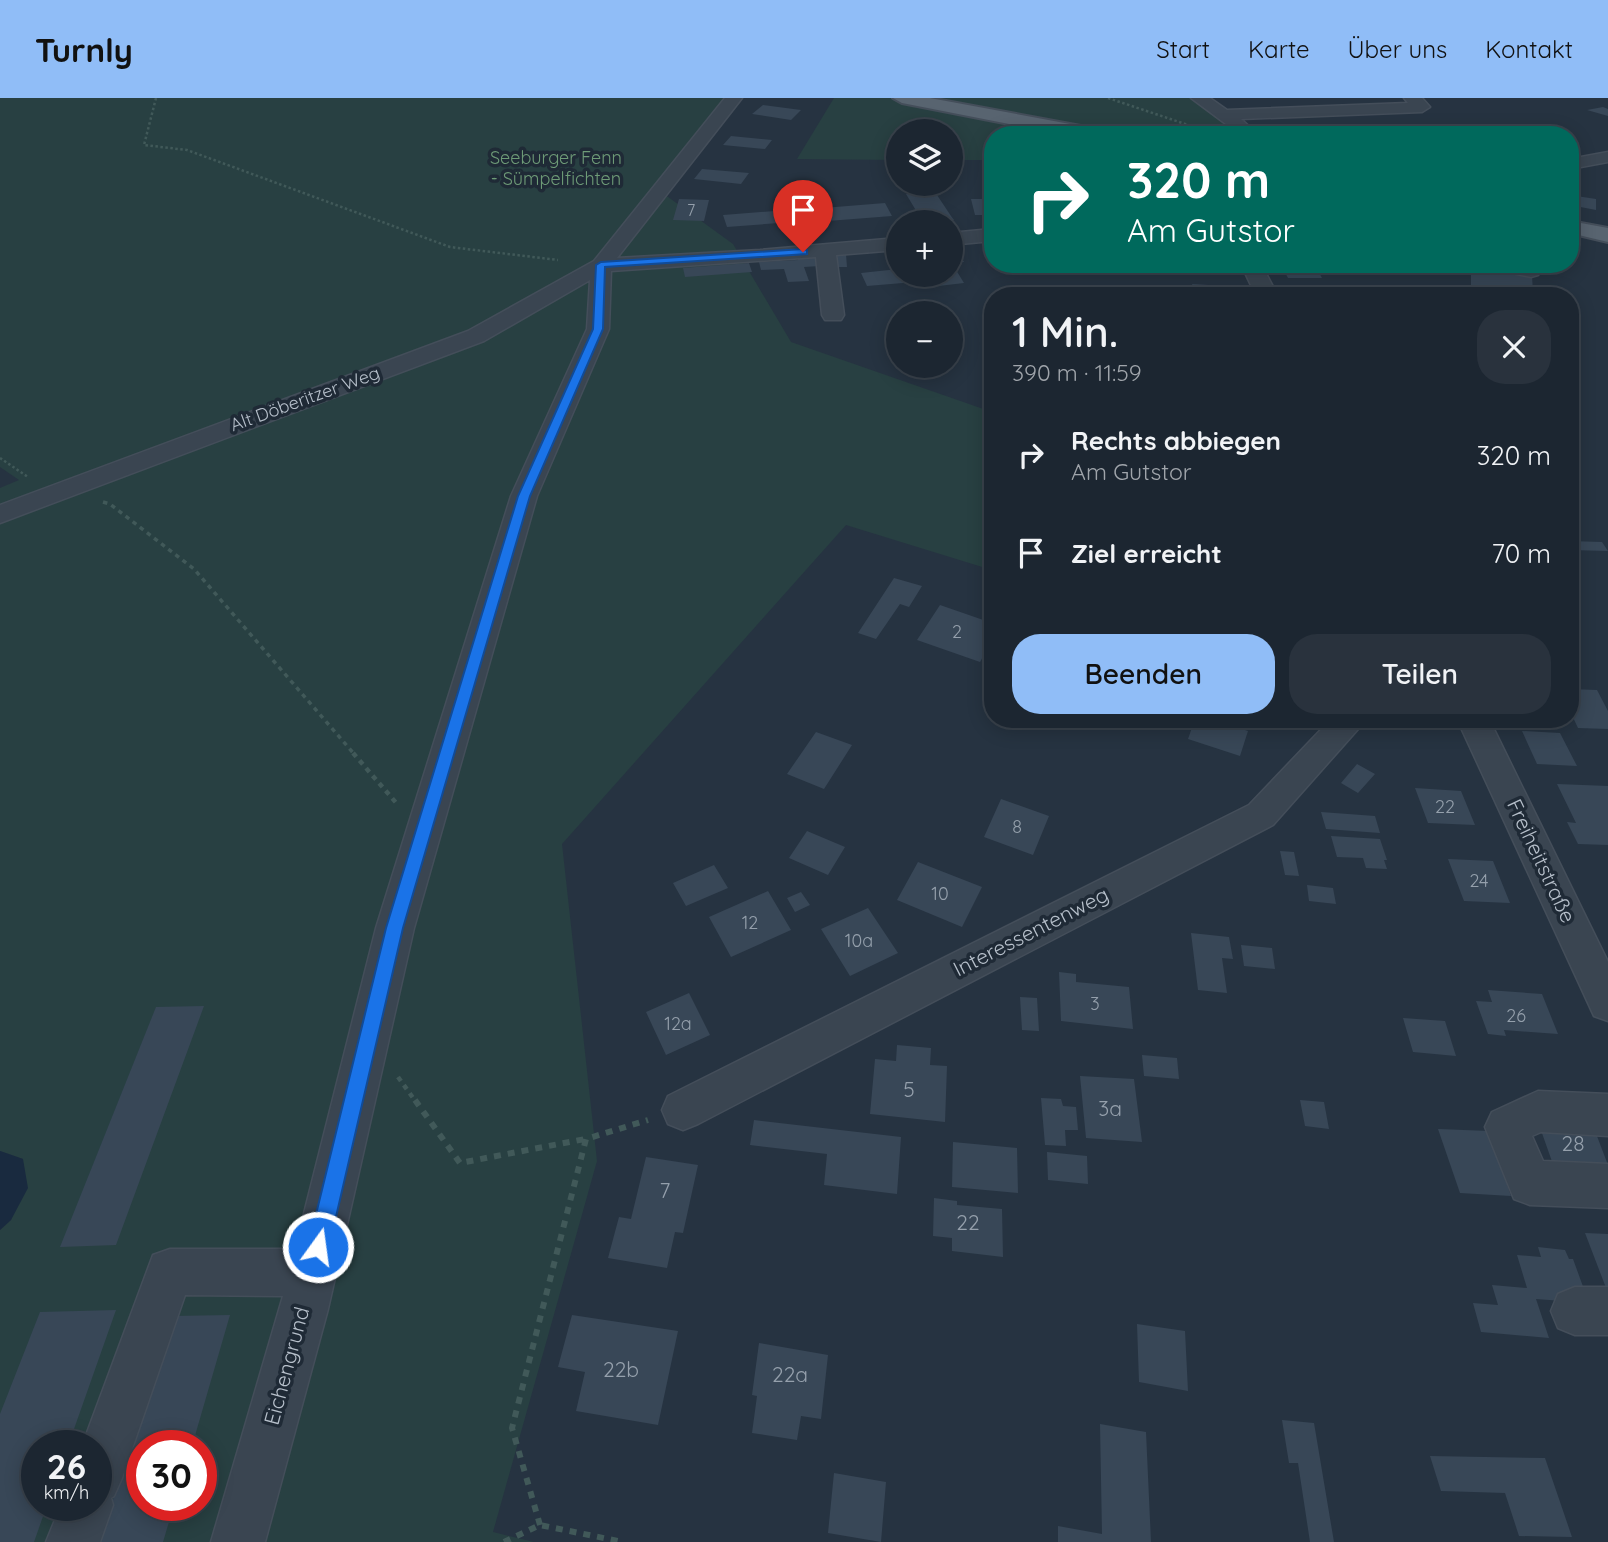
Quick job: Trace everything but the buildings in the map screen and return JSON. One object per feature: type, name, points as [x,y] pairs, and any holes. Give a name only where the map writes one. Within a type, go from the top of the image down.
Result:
[{"type":"main road","points":[[902,98],[1050,126]]},
{"type":"main road","points":[[1579,228],[1608,235]]},
{"type":"street","points":[[601,265],[734,98]]},
{"type":"street","points":[[1199,98],[1240,126]]},
{"type":"street","points":[[1226,116],[1422,107],[1412,98]]},
{"type":"street","points":[[1579,162],[1608,157]]},
{"type":"street","points":[[963,238],[984,236]]},
{"type":"street","points":[[601,265],[886,245]]},
{"type":"street","points":[[825,250],[833,315]]},
{"type":"street","name":"Alt Döberitzer Weg","points":[[0,515],[63,489],[476,336],[601,265]]},
{"type":"street","name":"Eichengrund","points":[[238,1542],[312,1273],[395,928],[524,496],[598,329],[601,265]]},
{"type":"street","name":"Interessentenweg","points":[[683,1110],[1261,815],[1343,728]]},
{"type":"street","name":"Freiheitstraße","points":[[1477,728],[1608,1003]]},
{"type":"street","points":[[1608,1115],[1538,1111],[1507,1127],[1530,1183],[1608,1186]]},
{"type":"street","points":[[112,1433],[170,1272],[312,1273]]},
{"type":"street","points":[[74,1542],[81,1521]]},
{"type":"path","points":[[156,98],[144,145],[187,150],[450,247],[601,265]]},
{"type":"path","points":[[1108,98],[1189,126]]},
{"type":"path","points":[[63,489],[110,504],[194,569],[424,834]]},
{"type":"path","points":[[369,1037],[460,1163],[586,1139],[683,1110]]},
{"type":"path","points":[[540,1525],[512,1428],[586,1139]]},
{"type":"path","points":[[504,1542],[540,1525],[622,1542]]},
{"type":"green space","name":"Seeburger Fenn - Sümpelfichten","points":[[0,98],[734,98],[657,189],[733,244],[791,342],[886,375],[886,378],[894,378],[984,409],[984,568],[846,525],[562,844],[597,1161],[493,1532],[534,1542],[0,1542],[0,1230],[11,1220],[23,1159],[0,1151],[0,488],[19,480],[0,467]]},
{"type":"green space","points":[[834,98],[1202,98],[1246,126],[984,126],[984,160],[963,160],[963,119],[886,119],[886,160],[797,159]]},
{"type":"water","points":[[0,1151],[23,1159],[28,1188],[11,1220],[0,1230]]},
{"type":"route","points":[[318,1247],[395,928],[524,496],[598,329],[601,265],[803,252]]}]
